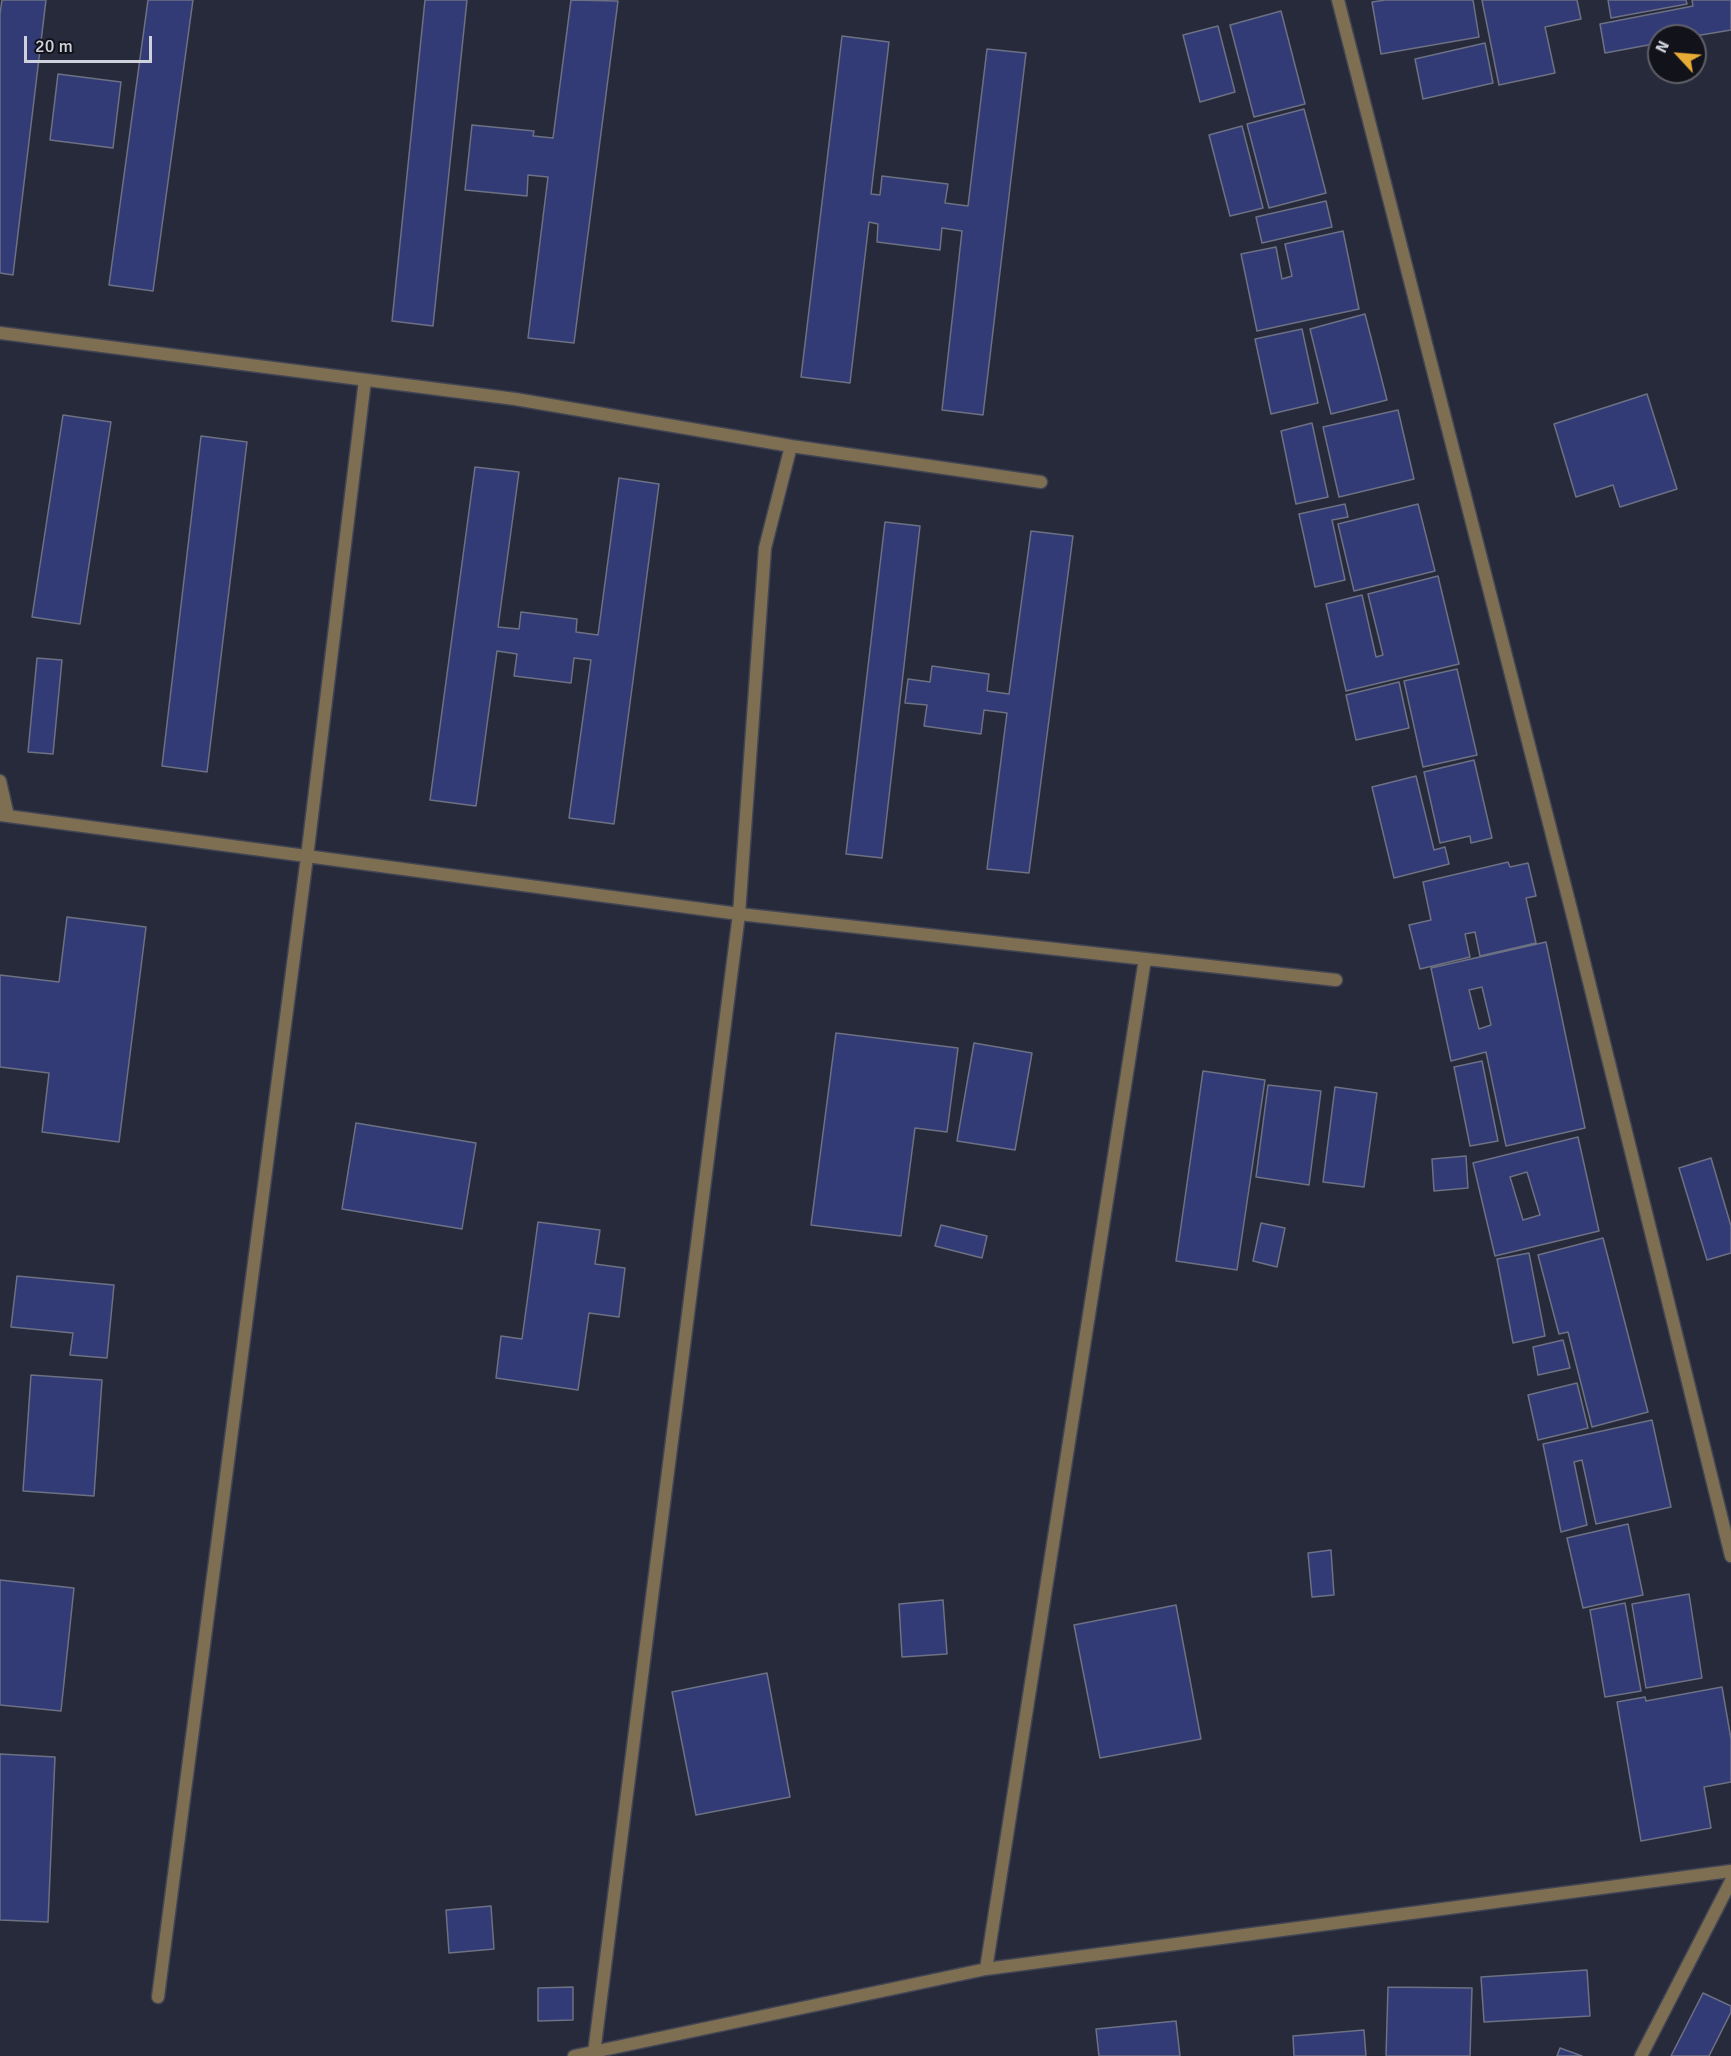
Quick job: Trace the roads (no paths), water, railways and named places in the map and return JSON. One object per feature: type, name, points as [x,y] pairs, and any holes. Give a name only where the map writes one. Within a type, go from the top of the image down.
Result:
[{"type":"street","points":[[1338,0],[1566,890],[1731,1556]]},
{"type":"street","points":[[0,333],[516,399],[791,447],[1041,482]]},
{"type":"street","points":[[159,1997],[307,857],[365,380]]},
{"type":"street","points":[[594,2053],[739,914],[765,548],[791,447]]},
{"type":"street","points":[[0,781],[4,816],[739,914],[1336,980]]},
{"type":"street","points":[[986,1969],[1145,959]]},
{"type":"street","points":[[574,2056],[986,1969],[1731,1871]]},
{"type":"street","points":[[1641,2056],[1731,1881]]}]
